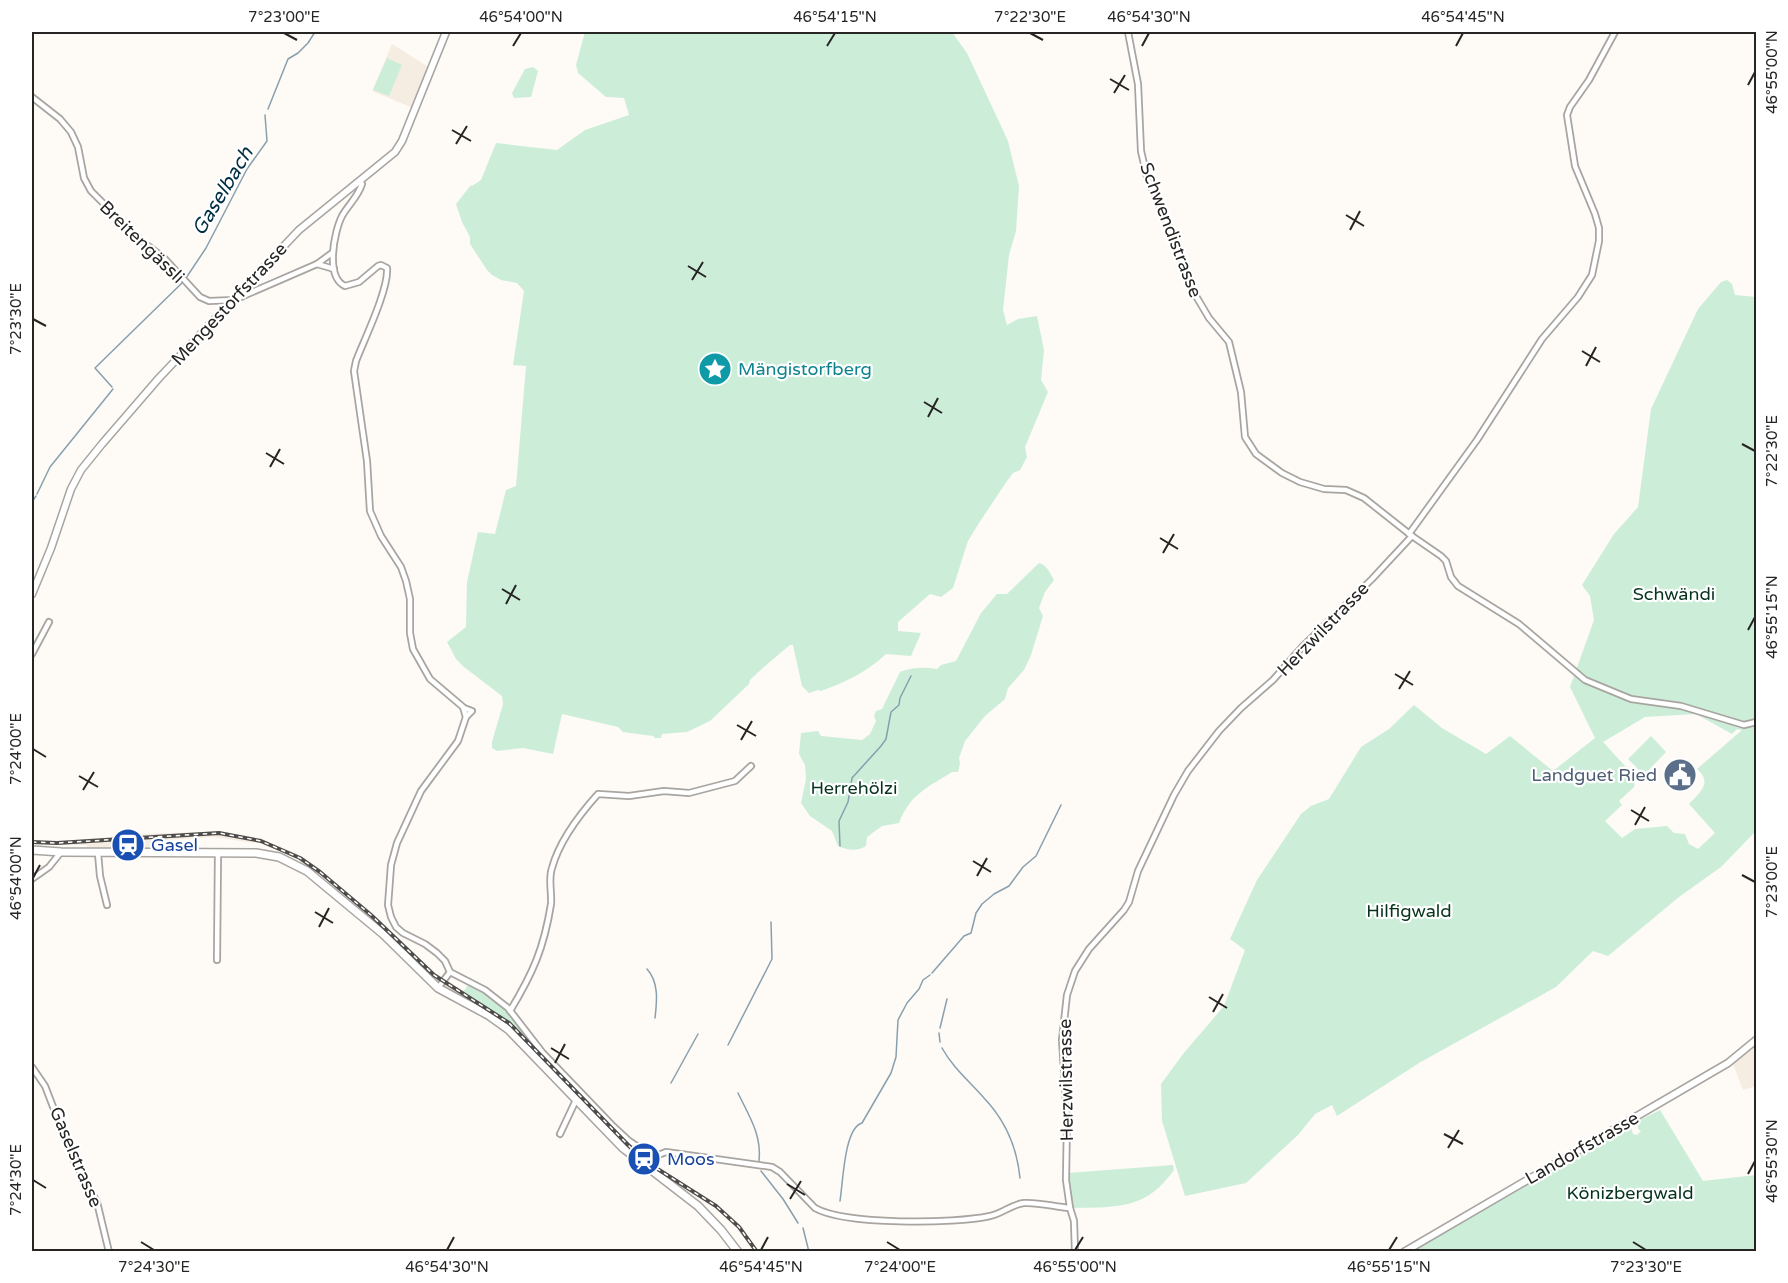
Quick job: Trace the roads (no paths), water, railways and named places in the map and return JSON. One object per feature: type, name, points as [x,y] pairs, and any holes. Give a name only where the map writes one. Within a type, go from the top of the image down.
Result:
[{"type":"main road","points":[[32,850],[272,855],[302,867],[378,929],[438,988],[504,1025],[632,1156],[704,1212],[738,1251]]},
{"type":"street","name":"Mengestorfstrasse","points":[[32,594],[71,489],[81,470],[131,409],[307,223],[392,156],[401,144],[446,32]]},
{"type":"street","name":"Schwendistrasse","points":[[1128,32],[1138,84],[1143,160],[1153,192],[1175,239],[1193,291],[1206,314],[1229,342],[1241,392],[1243,429],[1248,443],[1262,460],[1282,473],[1317,488],[1346,489],[1357,494],[1441,556],[1446,561],[1451,577],[1458,586],[1519,624],[1585,680],[1602,689],[1631,699],[1681,706],[1744,726],[1756,722]]},
{"type":"street","name":"Herzwilstrasse","points":[[1075,1251],[1074,1221],[1066,1180],[1067,1120],[1062,1040],[1067,994],[1075,971],[1094,942],[1129,902],[1138,871],[1188,771],[1219,731],[1273,680],[1302,646],[1372,579],[1411,535],[1472,447],[1542,339],[1578,297],[1592,275],[1599,228],[1575,166],[1567,115],[1615,32]]},
{"type":"street","name":"Breitengässli","points":[[32,97],[60,119],[71,132],[78,147],[88,187],[131,233],[164,258],[200,297],[209,301],[234,300]]},
{"type":"street","points":[[360,181],[362,184],[358,194],[341,218],[332,253],[334,269],[340,283],[348,286],[359,282],[378,266],[387,268],[383,289],[354,371],[367,461],[369,504],[377,528],[401,567],[406,581],[410,599],[411,641],[417,656],[434,684],[463,707],[472,711],[466,717],[458,741],[425,784],[401,833],[393,858],[388,892],[390,914],[396,927],[431,948],[445,961],[450,972],[485,990],[510,1011],[542,1052],[614,1127],[653,1157],[666,1152],[772,1167],[820,1211],[860,1218],[898,1222],[971,1219],[994,1215],[1017,1204],[1028,1203],[1070,1208]]},
{"type":"street","points":[[234,300],[317,264],[332,253]]},
{"type":"street","points":[[317,264],[334,269]]},
{"type":"street","points":[[32,654],[49,622]]},
{"type":"street","points":[[510,1011],[533,971],[539,955],[551,902],[550,872],[553,864],[565,840],[598,794],[629,796],[664,791],[689,793],[735,781],[751,766]]},
{"type":"street","points":[[32,879],[54,863],[62,852]]},
{"type":"street","points":[[98,853],[106,905]]},
{"type":"street","points":[[217,960],[218,853]]},
{"type":"street","points":[[438,988],[450,972]]},
{"type":"street","name":"Landorfstrasse","points":[[1404,1251],[1719,1068],[1738,1056],[1756,1040]]},
{"type":"street","name":"Gaselstrasse","points":[[32,1067],[45,1086],[74,1161],[97,1202],[109,1251]]},
{"type":"street","points":[[560,1134],[576,1100]]},
{"type":"waterway","name":"Gaselbach","points":[[268,109],[288,59],[298,53],[315,32]]},
{"type":"waterway","name":"Gaselbach","points":[[186,278],[206,248],[247,169],[267,141],[265,115]]},
{"type":"waterway","name":"Gaselbach","points":[[112,387],[95,368],[182,283]]},
{"type":"waterway","name":"Gaselbach","points":[[37,494],[50,467],[113,389]]},
{"type":"waterway","name":"Gaselbach","points":[[32,502],[36,496]]},
{"type":"waterway","points":[[840,846],[839,821],[848,802],[852,778],[886,739],[891,712],[899,705],[911,676]]},
{"type":"waterway","points":[[932,973],[964,936],[971,933],[976,913],[982,904],[1009,886],[1023,867],[1036,856],[1061,805]]},
{"type":"waterway","points":[[728,1045],[772,959],[771,922]]},
{"type":"waterway","points":[[647,969],[654,980],[657,998],[655,1018]]},
{"type":"waterway","points":[[840,1201],[845,1157],[851,1135],[862,1123],[891,1073],[896,1057],[898,1020],[923,980],[930,975]]},
{"type":"waterway","points":[[940,1028],[947,999]]},
{"type":"waterway","points":[[939,1033],[940,1042]]},
{"type":"waterway","points":[[671,1083],[698,1034]]},
{"type":"waterway","points":[[942,1048],[1004,1125],[1013,1145],[1020,1178]]},
{"type":"waterway","points":[[738,1093],[757,1134],[759,1161]]},
{"type":"waterway","points":[[761,1171],[798,1223]]},
{"type":"waterway","points":[[803,1228],[809,1252]]},
{"type":"railway","points":[[32,842],[57,843],[219,833],[261,841],[300,858],[371,915],[434,975],[509,1023],[631,1148],[656,1168],[716,1206],[739,1227],[757,1252]]},
{"type":"place","name":"Mängistorfberg","points":[[715,369]]},
{"type":"place","name":"Landguet Ried","points":[[1680,775]]},
{"type":"place","name":"Gasel","points":[[128,845]]},
{"type":"place","name":"Moos","points":[[644,1159]]},
{"type":"park label","name":"Schwändi","points":[[1674,594]]},
{"type":"park label","name":"Herrehölzi","points":[[854,788]]},
{"type":"park label","name":"Hilfigwald","points":[[1409,911]]},
{"type":"park label","name":"Könizbergwald","points":[[1630,1193]]}]
